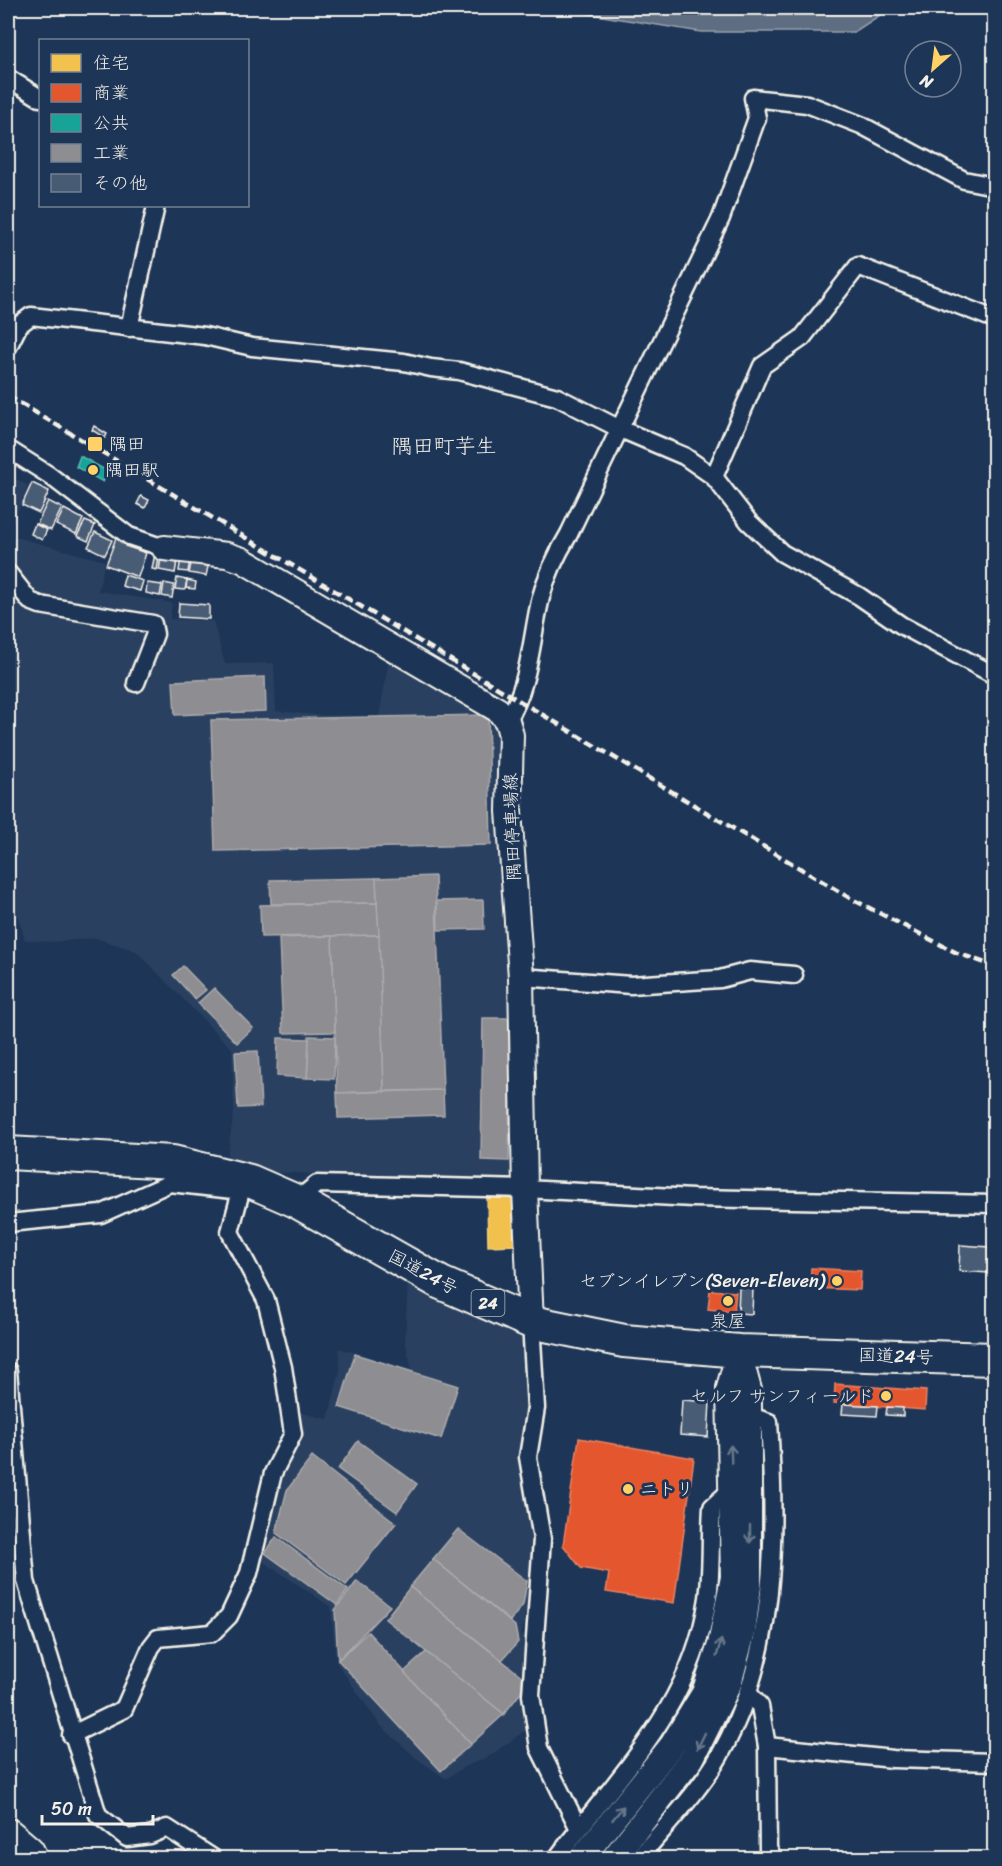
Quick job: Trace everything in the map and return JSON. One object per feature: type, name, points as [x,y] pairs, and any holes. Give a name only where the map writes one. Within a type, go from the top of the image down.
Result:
[{"type":"highway","name":"国道24号","points":[[8,1153],[173,1162],[296,1201],[441,1283],[531,1322],[624,1341],[739,1350],[994,1359]]},
{"type":"highway","points":[[8,1835],[28,1852],[31,1858]]},
{"type":"highway","points":[[8,1852],[18,1858]]},
{"type":"street","points":[[8,78],[39,97]]},
{"type":"street","points":[[8,450],[50,475],[129,537],[164,548],[227,555],[242,560],[489,704],[498,710],[507,721],[519,702],[542,596],[552,564],[569,534],[721,218],[757,118],[753,98],[807,104],[861,125],[964,180],[994,186]]},
{"type":"street","points":[[129,328],[156,207]]},
{"type":"street","points":[[714,477],[762,366],[802,338],[858,266],[994,319]]},
{"type":"street","points":[[8,347],[19,325],[31,316],[205,336],[252,347],[404,362],[459,371],[557,397],[618,428],[684,456],[714,477],[749,522],[782,553],[860,596],[901,625],[994,675]]},
{"type":"street","points":[[8,573],[30,601],[40,605],[153,624],[155,634],[136,683]]},
{"type":"street","name":"隅田停車場線","points":[[507,721],[511,735],[511,852],[521,977],[525,1189],[531,1322]]},
{"type":"street","points":[[521,977],[631,985],[720,979],[750,971],[794,975]]},
{"type":"street","points":[[8,1222],[101,1214],[170,1183],[246,1186],[230,1232],[266,1300],[283,1367],[293,1434],[273,1473],[249,1573],[229,1616],[212,1633],[158,1638],[151,1647],[124,1709],[71,1735]]},
{"type":"street","points":[[296,1201],[317,1184],[525,1189],[693,1198],[994,1204]]},
{"type":"street","points":[[531,1322],[536,1408],[528,1457],[542,1539],[531,1695],[539,1748],[579,1829]]},
{"type":"street","points":[[614,1858],[692,1758],[729,1683],[743,1632],[748,1586],[747,1415],[749,1390],[739,1350]]},
{"type":"street","points":[[582,1858],[672,1745],[704,1693],[720,1645],[733,1577],[729,1388],[739,1350]]},
{"type":"street","points":[[8,1371],[26,1581],[71,1735],[98,1815],[127,1838],[150,1835],[167,1828],[213,1858]]},
{"type":"street","points":[[639,1858],[720,1755],[730,1723],[749,1694],[765,1635],[772,1576],[772,1477],[769,1422],[747,1415]]},
{"type":"street","points":[[557,1858],[664,1720],[679,1697],[698,1642],[708,1597],[712,1507],[732,1489]]},
{"type":"street","points":[[749,1694],[760,1706],[766,1746],[768,1849],[773,1858]]},
{"type":"street","points":[[766,1746],[893,1760],[994,1762]]},
{"type":"shaded area","points":[[553,8],[891,8],[854,32],[701,32]]},
{"type":"shaded area","points":[[8,474],[28,486],[8,535]]},
{"type":"shaded area","points":[[8,535],[105,561],[98,591],[172,603],[170,619],[213,621],[225,664],[274,663],[276,711],[316,715],[379,716],[390,654],[502,725],[500,864],[512,1005],[510,1182],[270,1172],[251,1163],[227,1157],[234,1111],[232,1049],[136,951],[96,938],[52,942],[25,940],[8,886]]},
{"type":"shaded area","points":[[408,1278],[461,1304],[462,1311],[525,1333],[527,1402],[518,1453],[530,1521],[533,1571],[522,1633],[533,1678],[529,1728],[488,1757],[464,1767],[446,1779],[416,1758],[380,1725],[336,1662],[331,1607],[258,1558],[298,1412],[328,1419],[340,1371],[339,1348],[412,1370],[405,1341]]},
{"type":"building: 住宅","points":[[516,1197],[517,1245],[488,1246],[487,1198]]},
{"type":"building: 商業","points":[[811,1268],[861,1271],[860,1290],[810,1288]]},
{"type":"building: 商業","points":[[710,1290],[736,1292],[734,1312],[708,1309]]},
{"type":"building: 商業","points":[[835,1384],[926,1391],[925,1410],[834,1403]]},
{"type":"building: 商業","points":[[579,1438],[694,1458],[674,1603],[606,1592],[609,1573],[581,1568],[563,1545]]},
{"type":"building: 公共","name":"隅田駅","points":[[80,456],[109,472],[103,482],[76,467]]},
{"type":"building: 工業","points":[[265,677],[266,711],[175,715],[173,681]]},
{"type":"building: 工業","points":[[488,715],[491,845],[215,851],[211,720]]},
{"type":"building: 工業","points":[[435,876],[443,1090],[384,1091],[376,878]]},
{"type":"building: 工業","points":[[376,878],[377,903],[271,904],[270,880]]},
{"type":"building: 工業","points":[[483,900],[484,929],[438,930],[437,901]]},
{"type":"building: 工業","points":[[377,903],[379,935],[261,937],[260,905]]},
{"type":"building: 工業","points":[[379,935],[384,1091],[337,1093],[332,936]]},
{"type":"building: 工業","points":[[332,936],[335,1032],[283,1033],[279,938]]},
{"type":"building: 工業","points":[[183,966],[206,990],[195,999],[173,975]]},
{"type":"building: 工業","points":[[214,988],[253,1028],[237,1043],[198,1003]]},
{"type":"building: 工業","points":[[483,1018],[511,1018],[509,1161],[481,1160]]},
{"type":"building: 工業","points":[[309,1036],[335,1037],[334,1079],[307,1078]]},
{"type":"building: 工業","points":[[278,1038],[309,1039],[307,1078],[277,1076]]},
{"type":"building: 工業","points":[[258,1051],[261,1107],[238,1108],[235,1052]]},
{"type":"building: 工業","points":[[443,1090],[444,1115],[338,1118],[337,1093]]},
{"type":"building: 工業","points":[[355,1354],[458,1386],[441,1439],[339,1407]]},
{"type":"building: 工業","points":[[358,1441],[417,1484],[397,1512],[338,1469]]},
{"type":"building: 工業","points":[[312,1457],[396,1523],[346,1585],[276,1533],[287,1490]]},
{"type":"building: 工業","points":[[458,1529],[527,1581],[523,1605],[510,1621],[433,1559]]},
{"type":"building: 工業","points":[[276,1537],[348,1590],[337,1605],[265,1553]]},
{"type":"building: 工業","points":[[433,1559],[515,1626],[518,1642],[502,1660],[410,1587]]},
{"type":"building: 工業","points":[[357,1581],[390,1606],[338,1660],[335,1610]]},
{"type":"building: 工業","points":[[410,1587],[529,1682],[504,1714],[385,1619]]},
{"type":"building: 工業","points":[[368,1632],[471,1744],[441,1771],[338,1660]]},
{"type":"building: 工業","points":[[426,1652],[504,1714],[471,1744],[404,1672]]},
{"type":"building: その他","points":[[94,426],[107,434],[105,438],[92,430]]},
{"type":"building: その他","points":[[32,483],[49,491],[39,513],[22,505]]},
{"type":"building: その他","points":[[141,496],[149,500],[145,508],[137,504]]},
{"type":"building: その他","points":[[48,501],[62,508],[51,530],[37,524]]},
{"type":"building: その他","points":[[64,509],[83,519],[76,534],[56,525]]},
{"type":"building: その他","points":[[85,521],[95,525],[88,541],[77,536]]},
{"type":"building: その他","points":[[35,524],[47,530],[42,540],[31,534]]},
{"type":"building: その他","points":[[95,532],[112,540],[105,555],[88,547]]},
{"type":"building: その他","points":[[117,535],[127,539],[125,546],[146,553],[138,577],[106,565]]},
{"type":"building: その他","points":[[155,553],[160,553],[157,570],[152,569]]},
{"type":"building: その他","points":[[162,553],[178,556],[175,573],[159,570]]},
{"type":"building: その他","points":[[181,557],[190,559],[188,572],[179,571]]},
{"type":"building: その他","points":[[192,559],[209,562],[206,576],[189,573]]},
{"type":"building: その他","points":[[125,575],[143,581],[140,591],[122,586]]},
{"type":"building: その他","points":[[177,578],[187,580],[185,590],[175,589]]},
{"type":"building: その他","points":[[187,580],[196,582],[195,589],[186,588]]},
{"type":"building: その他","points":[[147,583],[162,585],[160,596],[146,593]]},
{"type":"building: その他","points":[[164,583],[174,585],[172,598],[162,596]]},
{"type":"building: その他","points":[[179,603],[209,605],[209,619],[178,617]]},
{"type":"building: その他","points":[[960,1245],[990,1247],[989,1273],[959,1271]]},
{"type":"building: その他","points":[[739,1288],[753,1288],[752,1314],[738,1313]]},
{"type":"building: その他","points":[[682,1400],[710,1402],[708,1437],[680,1435]]},
{"type":"building: その他","points":[[843,1404],[878,1406],[877,1416],[842,1414]]},
{"type":"building: その他","points":[[887,1407],[903,1408],[903,1416],[886,1415]]},
{"type":"railway","points":[[8,396],[850,898],[957,953],[994,966]]},
{"type":"place","name":"隅田","points":[[95,444]]},
{"type":"place","name":"隅田駅","points":[[93,470]]},
{"type":"place","name":"セブンイレブン(Seven-Eleven)","points":[[837,1281]]},
{"type":"place","name":"泉屋","points":[[728,1301]]},
{"type":"place","name":"セルフ サンフィールド","points":[[886,1396]]},
{"type":"place","name":"ニトリ","points":[[628,1489]]},
{"type":"district","name":"隅田町芋生","points":[[444,446]]}]
